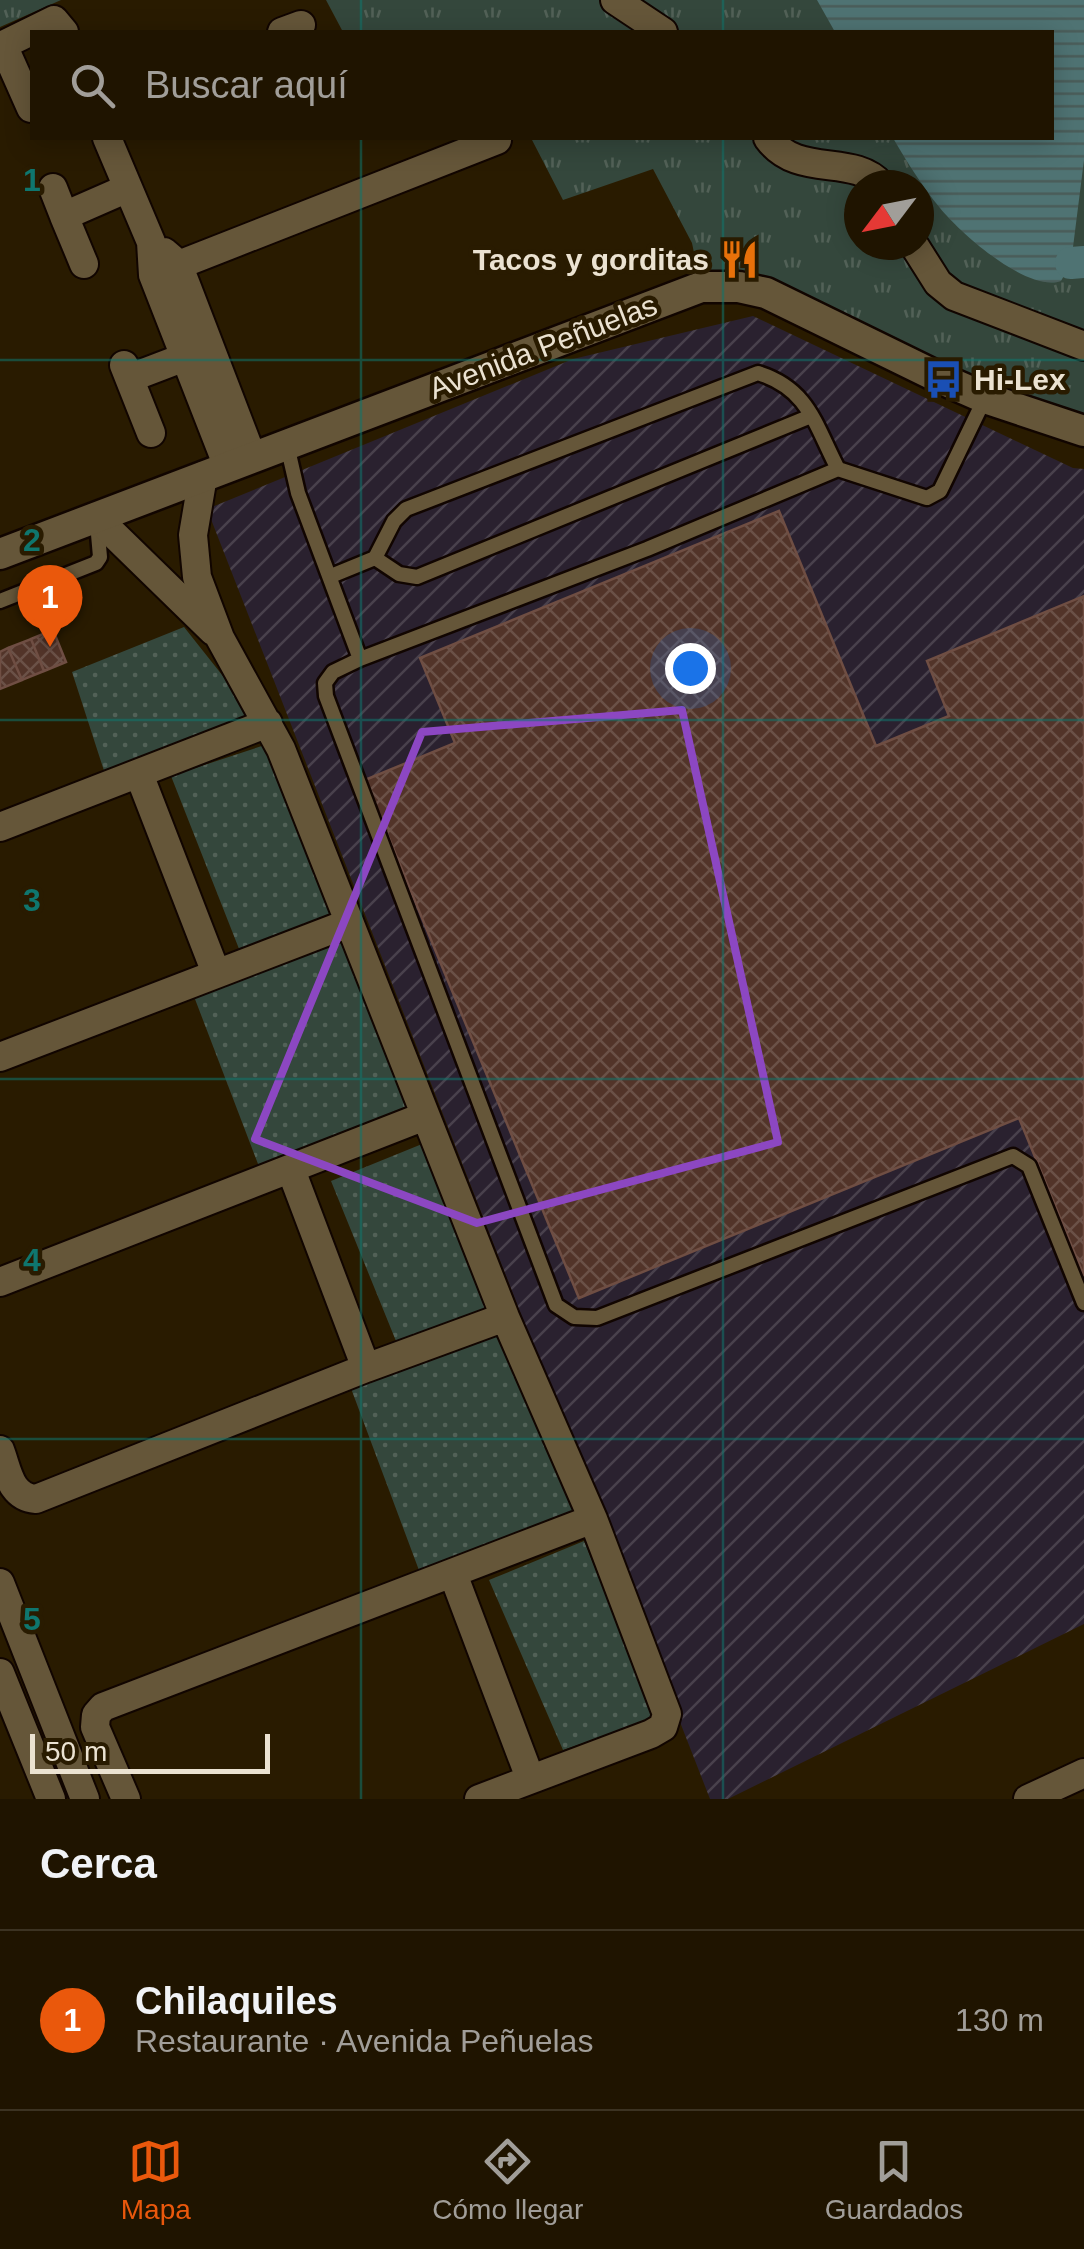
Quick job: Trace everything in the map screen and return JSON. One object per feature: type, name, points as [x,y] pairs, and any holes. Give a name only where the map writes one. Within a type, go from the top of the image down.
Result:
[{"type":"street","points":[[615,0],[660,30]]},
{"type":"street","points":[[30,37],[3,45],[30,104]]},
{"type":"street","points":[[109,140],[165,269],[228,467],[193,535],[197,577],[220,638],[268,723],[506,1317],[593,1519],[666,1714],[663,1726],[651,1734],[479,1799]]},
{"type":"street","points":[[165,269],[497,140]]},
{"type":"street","points":[[770,140],[787,156],[812,165],[850,170]]},
{"type":"street","points":[[52,188],[84,264]]},
{"type":"street","points":[[64,216],[128,188]]},
{"type":"street","points":[[923,260],[938,283],[954,296],[1084,346]]},
{"type":"street","points":[[165,269],[185,357],[228,467]]},
{"type":"street","name":"Avenida Peñuelas","points":[[0,554],[702,287],[738,287],[766,293],[985,398],[1084,430]]},
{"type":"street","points":[[151,434],[127,372],[185,357]]},
{"type":"street","points":[[96,517],[220,638]]},
{"type":"street","points":[[0,827],[268,723]]},
{"type":"street","points":[[139,774],[216,973]]},
{"type":"street","points":[[0,1057],[349,923]]},
{"type":"street","points":[[0,1282],[425,1116]]},
{"type":"street","points":[[291,1170],[366,1368]]},
{"type":"street","points":[[0,1450],[15,1492],[36,1499],[506,1317]]},
{"type":"street","points":[[126,1799],[96,1727],[96,1716],[103,1707],[593,1519]]},
{"type":"street","points":[[453,1574],[530,1778]]},
{"type":"street","points":[[0,1583],[84,1799]]},
{"type":"street","points":[[0,1672],[51,1799]]},
{"type":"street","points":[[20,1724],[50,1712]]},
{"type":"street","points":[[1028,1799],[1084,1773]]},
{"type":"lane","points":[[331,576],[375,558],[394,521],[406,510],[758,373],[798,392],[838,469]]},
{"type":"lane","points":[[985,398],[940,492],[927,498],[838,469],[647,549],[360,659],[333,672],[325,683],[326,696],[556,1305],[574,1317],[597,1318],[1013,1156],[1029,1166],[1084,1304]]},
{"type":"lane","points":[[375,558],[399,574],[417,577],[811,416]]},
{"type":"lane","points":[[287,444],[298,493],[360,659]]},
{"type":"lane","points":[[0,601],[96,562],[100,557],[96,517]]},
{"type":"highlighted area","points":[[682,710],[778,1142],[477,1223],[255,1139],[422,732]]},
{"type":"shaded area","points":[[753,316],[1073,468],[1084,469],[1084,1624],[728,1799],[710,1799],[207,509],[573,359]]},
{"type":"green space","points":[[0,0],[61,0],[0,27]]},
{"type":"green space","points":[[326,0],[1084,0],[1084,431],[766,293],[701,287],[692,243],[653,169],[563,200],[532,140],[1054,140],[1054,30],[342,30]]},
{"type":"green space","points":[[184,627],[257,719],[107,780],[72,672]]},
{"type":"green space","points":[[268,744],[339,916],[243,959],[171,776]]},
{"type":"green space","points":[[349,924],[422,1114],[263,1177],[190,986]]},
{"type":"green space","points":[[427,1142],[497,1311],[398,1346],[331,1181]]},
{"type":"green space","points":[[498,1313],[591,1516],[420,1573],[343,1367]]},
{"type":"green space","points":[[584,1541],[656,1718],[563,1750],[489,1580]]},
{"type":"water","points":[[817,0],[1084,0],[1084,160],[1071,263],[1061,281],[1047,282],[1014,270],[963,232],[934,200],[934,170],[913,170],[894,140],[1054,140],[1054,30],[834,30]]},
{"type":"building","points":[[779,511],[876,746],[949,716],[927,661],[1084,596],[1084,1276],[1019,1118],[579,1298],[365,780],[455,743],[420,658]]},
{"type":"building","points":[[53,630],[66,662],[44,671],[31,639]]},
{"type":"building","points":[[31,639],[44,671],[22,680],[8,648]]},
{"type":"building","points":[[8,648],[22,680],[0,689],[0,652]]},
{"type":"waterway","points":[[1071,263],[1084,262]]},
{"type":"place","name":"Tacos y gorditas","points":[[739,260]]},
{"type":"place","name":"Hi-Lex","points":[[944,380]]},
{"type":"place","name":"Chilaquiles","points":[[50,647]]}]
